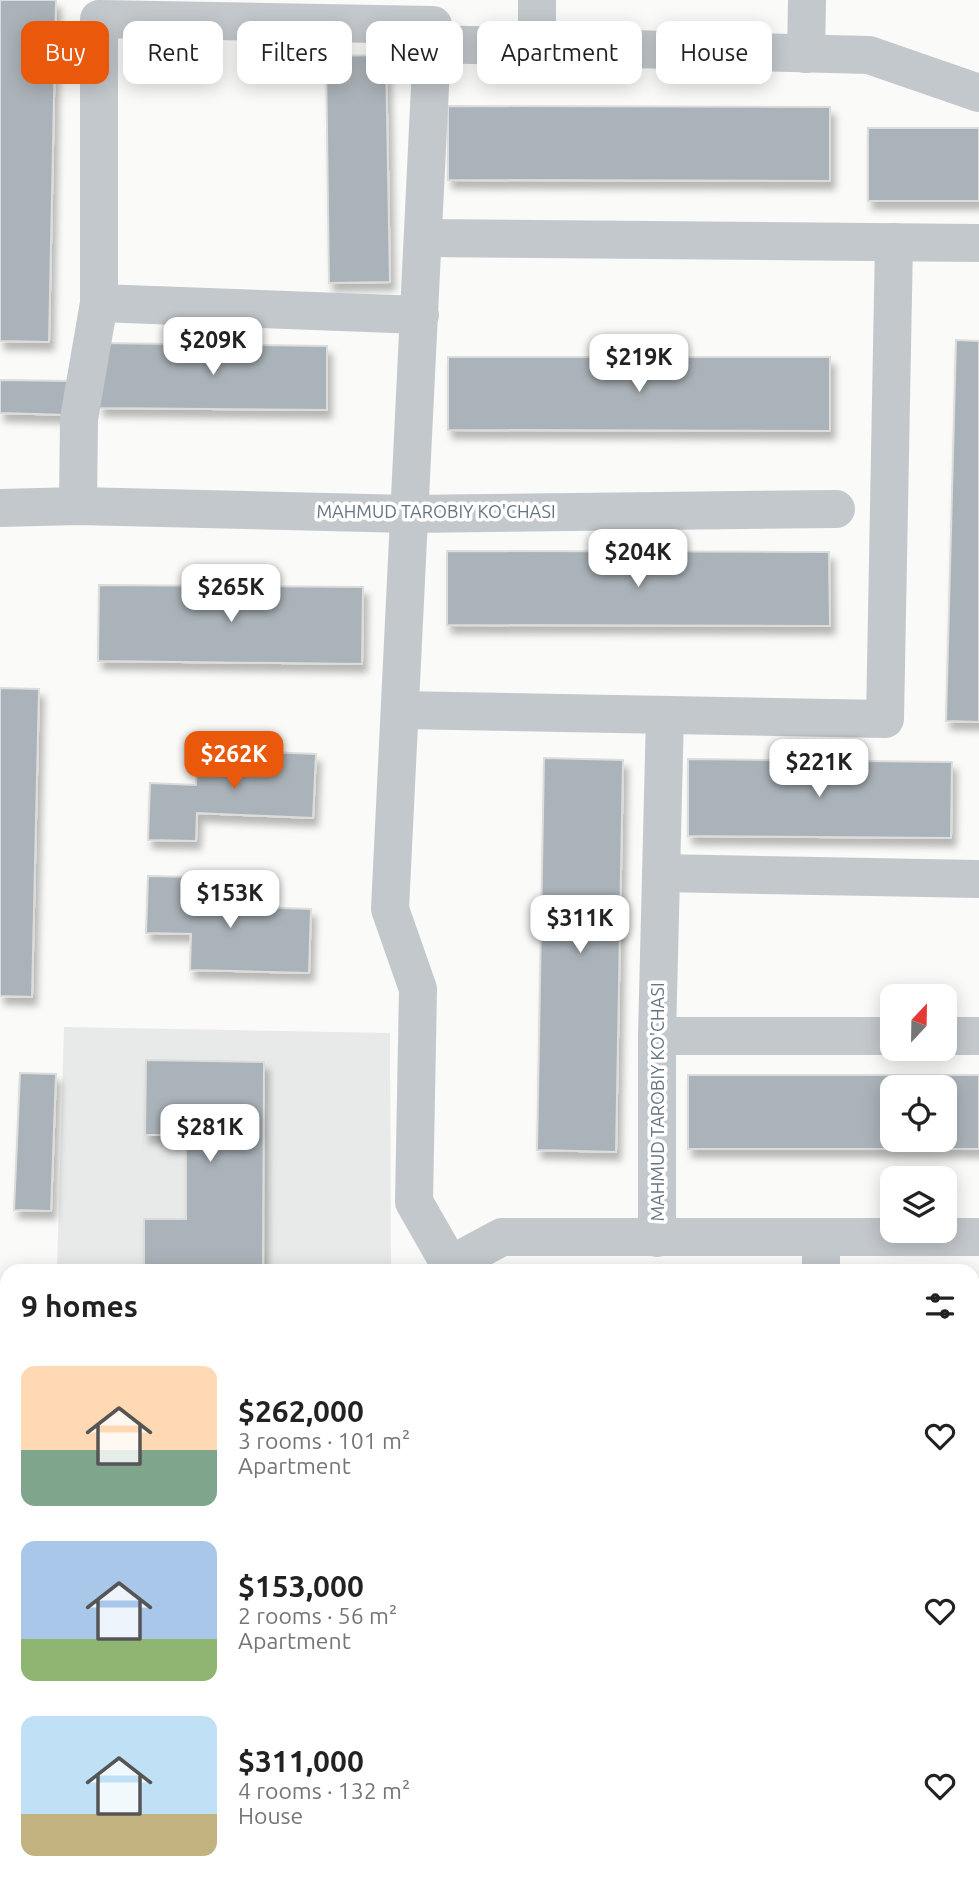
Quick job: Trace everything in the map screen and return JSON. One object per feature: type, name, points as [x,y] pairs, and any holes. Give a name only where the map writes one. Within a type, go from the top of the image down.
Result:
[{"type":"street","points":[[537,0],[537,21]]},
{"type":"street","points":[[806,54],[807,0]]},
{"type":"street","points":[[78,506],[79,419],[99,303],[99,19],[366,32]]},
{"type":"street","points":[[642,50],[869,55],[979,93]]},
{"type":"street","points":[[431,84],[390,909],[418,989],[414,1202],[445,1264]]},
{"type":"street","points":[[423,237],[979,243]]},
{"type":"street","points":[[400,710],[885,719],[894,242]]},
{"type":"street","points":[[99,303],[420,315]]},
{"type":"street","name":"MAHMUD TAROBIY KO'CHASI","points":[[0,508],[78,506],[410,514],[836,509]]},
{"type":"street","name":"MAHMUD TAROBIY KO'CHASI","points":[[657,1238],[657,1036],[666,715]]},
{"type":"street","points":[[661,873],[979,879]]},
{"type":"street","points":[[657,1036],[880,1036]]},
{"type":"street","points":[[957,1036],[979,1036]]},
{"type":"street","points":[[454,1264],[502,1237],[657,1238],[821,1254],[979,1237]]},
{"type":"shaded area","points":[[64,1027],[390,1033],[391,1264],[57,1264]]},
{"type":"building","points":[[0,0],[56,0],[56,21],[21,21],[21,84],[54,84],[49,342],[0,341]]},
{"type":"building","points":[[366,55],[366,84],[387,84],[390,282],[329,283],[326,84],[352,84],[352,56]]},
{"type":"building","points":[[448,106],[830,107],[830,181],[448,180]]},
{"type":"building","points":[[868,128],[979,128],[979,201],[868,201]]},
{"type":"building","points":[[956,340],[979,341],[979,722],[946,721]]},
{"type":"building","points":[[100,343],[327,346],[327,410],[99,408]]},
{"type":"building","points":[[448,357],[830,357],[830,431],[448,430]]},
{"type":"building","points":[[0,380],[70,381],[69,415],[0,413]]},
{"type":"building","points":[[447,551],[829,552],[830,626],[447,625]]},
{"type":"building","points":[[99,585],[363,587],[362,664],[98,661]]},
{"type":"building","points":[[0,688],[39,689],[32,997],[0,996]]},
{"type":"building","points":[[197,749],[316,754],[313,818],[197,813],[196,841],[148,840],[150,783],[196,785]]},
{"type":"building","points":[[544,758],[623,760],[616,1152],[537,1150]]},
{"type":"building","points":[[688,759],[952,762],[951,838],[688,836]]},
{"type":"building","points":[[148,876],[195,877],[194,905],[311,909],[309,973],[190,970],[191,934],[146,933]]},
{"type":"building","points":[[146,1060],[264,1062],[263,1264],[144,1264],[144,1219],[186,1219],[186,1135],[145,1135]]},
{"type":"building","points":[[20,1073],[56,1074],[51,1211],[14,1210]]},
{"type":"building","points":[[688,1075],[880,1075],[880,1149],[688,1149]]},
{"type":"building","points":[[957,1075],[979,1075],[979,1149],[957,1149]]}]
